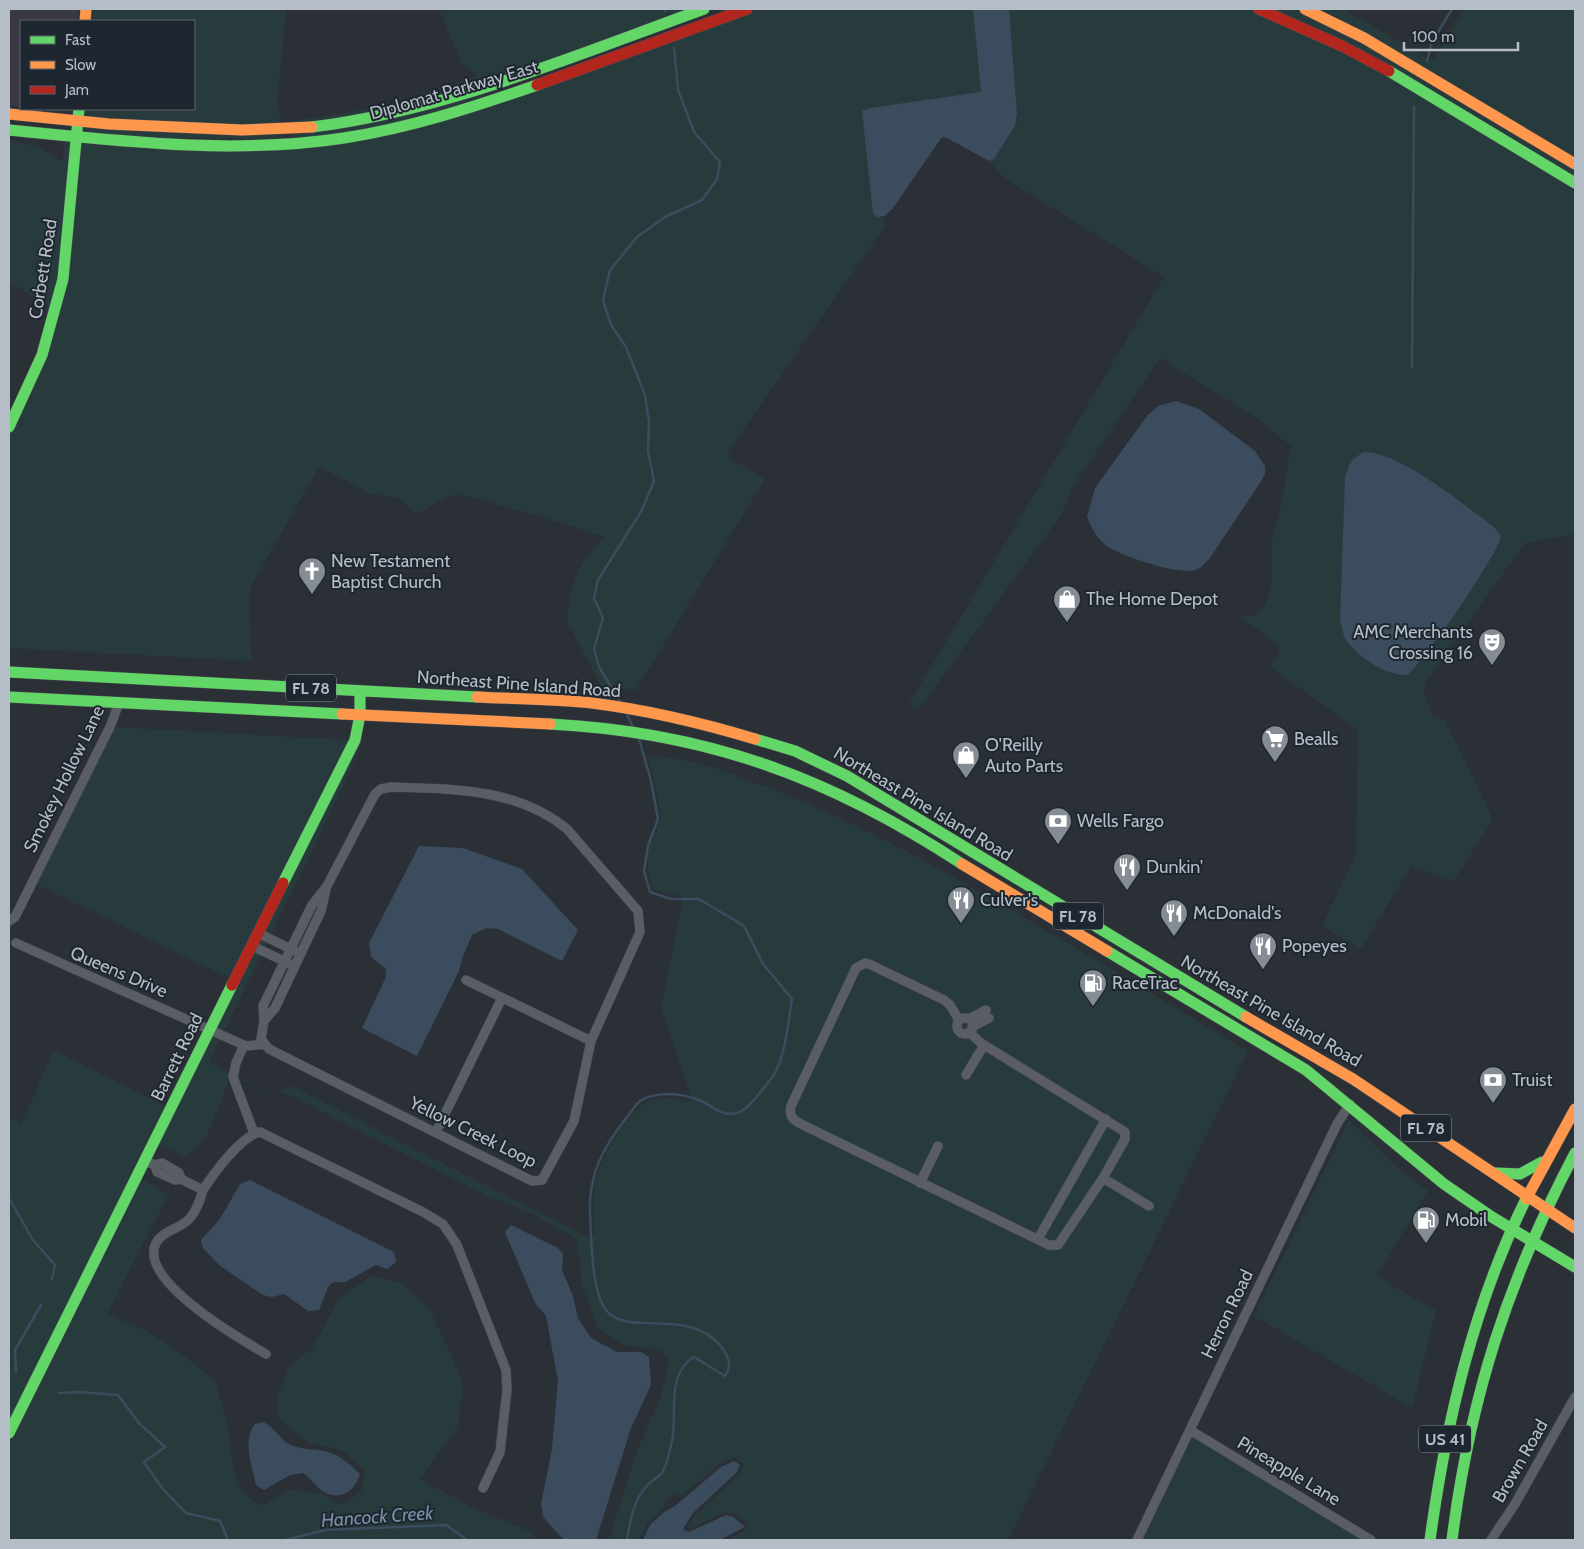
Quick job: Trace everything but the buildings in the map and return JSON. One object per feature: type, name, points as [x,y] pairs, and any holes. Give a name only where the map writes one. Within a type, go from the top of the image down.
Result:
[{"type":"main road","name":"Diplomat Parkway East","points":[[9,114],[172,128],[286,129],[368,120],[491,86],[704,9]]},
{"type":"main road","name":"Diplomat Parkway East","points":[[9,130],[167,143],[286,143],[361,136],[424,121],[496,99],[747,9]]},
{"type":"main road","points":[[1259,9],[1326,37],[1364,57],[1575,183]]},
{"type":"main road","points":[[1305,9],[1371,42],[1575,164]]},
{"type":"main road","points":[[491,86],[496,99]]},
{"type":"main road","name":"Corbett Road","points":[[9,427],[46,347],[62,287],[79,110]]},
{"type":"main road","points":[[286,129],[286,143]]},
{"type":"main road","name":"Northeast Pine Island Road","points":[[9,672],[613,706],[705,724],[763,741],[816,761],[877,792],[988,862],[1358,1082],[1527,1196]]},
{"type":"main road","name":"Barrett Road","points":[[9,1433],[150,1163],[210,1031],[355,740],[360,715],[360,691]]},
{"type":"main road","name":"Northeast Pine Island Road","points":[[9,697],[622,731],[650,734],[723,749],[769,764],[817,784],[888,818],[1306,1070],[1350,1104],[1442,1182],[1512,1230]]},
{"type":"main road","points":[[888,818],[924,834],[966,860],[976,864],[988,862]]},
{"type":"main road","name":"US 41","points":[[1430,1540],[1442,1454],[1462,1367],[1487,1288],[1527,1196],[1575,1110]]},
{"type":"main road","name":"US 41","points":[[1452,1540],[1460,1480],[1482,1378],[1506,1301],[1530,1241],[1575,1153]]},
{"type":"main road","points":[[1490,1171],[1520,1175],[1530,1171],[1548,1157]]},
{"type":"main road","name":"FL 78","points":[[1527,1196],[1575,1228]]},
{"type":"main road","name":"FL 78","points":[[1512,1230],[1575,1267]]},
{"type":"street","name":"Smokey Hollow Lane","points":[[9,920],[15,917],[110,726],[119,703]]},
{"type":"street","name":"Yellow Creek Loop","points":[[266,1044],[269,1049],[532,1181],[542,1180],[574,1121],[591,1041],[635,947],[640,932],[638,911],[567,829],[535,808],[489,793],[466,789],[391,787],[381,789],[375,794],[327,886]]},
{"type":"street","points":[[254,1133],[233,1077],[236,1062],[244,1045],[256,1047],[266,1044],[261,1039],[264,1021],[263,1006],[312,905],[327,886]]},
{"type":"street","points":[[264,1021],[275,1008],[321,911],[327,886]]},
{"type":"street","points":[[306,917],[315,922]]},
{"type":"street","points":[[258,933],[300,954]]},
{"type":"street","name":"Queens Drive","points":[[16,943],[244,1045]]},
{"type":"street","points":[[252,946],[294,965]]},
{"type":"street","points":[[860,964],[869,964],[944,1000],[959,1020],[970,1026],[984,1045],[1122,1128],[1126,1135],[1103,1178],[1063,1240],[1054,1246],[920,1183],[795,1121],[789,1112],[856,968],[860,964]]},
{"type":"street","points":[[466,980],[591,1041]]},
{"type":"street","points":[[269,992],[280,996]]},
{"type":"street","points":[[436,1132],[502,998]]},
{"type":"street","points":[[959,1020],[957,1024],[958,1030],[962,1033],[988,1014]]},
{"type":"street","points":[[966,1075],[984,1045]]},
{"type":"street","name":"Herron Road","points":[[1137,1540],[1337,1124],[1350,1104]]},
{"type":"street","points":[[1038,1239],[1106,1119]]},
{"type":"street","points":[[254,1133],[219,1169],[203,1190],[189,1219],[163,1235],[157,1243],[153,1254],[156,1267],[188,1302],[236,1337],[266,1354]]},
{"type":"street","points":[[254,1133],[267,1134],[423,1212],[438,1221],[450,1233],[457,1245],[507,1376],[500,1452],[483,1488]]},
{"type":"street","points":[[920,1183],[938,1146]]},
{"type":"street","points":[[150,1163],[157,1172],[175,1180],[181,1179],[203,1190]]},
{"type":"street","points":[[1103,1178],[1149,1206]]},
{"type":"street","name":"Brown Road","points":[[1491,1540],[1515,1504],[1575,1397]]},
{"type":"street","name":"Pineapple Lane","points":[[1190,1430],[1371,1540]]},
{"type":"shaded area","points":[[9,9],[78,9],[77,20],[20,20],[20,107],[9,105]]},
{"type":"shaded area","points":[[90,9],[286,9],[277,104],[281,123],[381,107],[478,76],[463,65],[439,9],[692,9],[540,65],[402,108],[354,118],[264,126],[83,117],[83,110],[195,110],[195,20],[89,20]]},
{"type":"shaded area","points":[[759,9],[973,9],[982,88],[981,92],[977,93],[866,109],[881,218],[884,217],[885,226],[728,452],[729,458],[765,479],[636,690],[601,686],[568,623],[568,609],[572,586],[583,562],[604,537],[538,516],[464,496],[448,496],[425,510],[415,513],[399,498],[372,494],[319,467],[251,586],[249,599],[251,661],[9,648],[9,437],[46,357],[80,141],[313,146],[643,52]]},
{"type":"shaded area","points":[[1009,9],[1247,9],[1289,25],[1362,61],[1575,189],[1575,534],[1525,543],[1425,683],[1424,693],[1432,715],[1445,720],[1491,815],[1491,822],[1454,881],[1411,866],[1361,949],[1322,926],[1356,855],[1358,730],[1270,667],[1279,654],[1279,645],[1240,617],[1256,615],[1265,605],[1269,593],[1272,581],[1272,541],[1279,517],[1291,446],[1261,421],[1160,358],[1073,486],[1061,515],[918,710],[909,704],[1164,277],[1006,179],[989,161],[994,159],[1017,122]],"holes":[[[1370,452],[1406,467],[1440,487],[1407,675],[1392,675],[1346,640],[1340,621],[1348,468],[1357,456]]]},
{"type":"shaded area","points":[[1272,9],[1294,9],[1362,41],[1575,169],[1575,178]]},
{"type":"shaded area","points":[[1316,9],[1343,9],[1433,61],[1465,9],[1575,9],[1575,159]]},
{"type":"shaded area","points":[[484,92],[486,98],[360,131],[291,139],[291,133]]},
{"type":"shaded area","points":[[82,125],[282,133],[282,139],[167,138],[81,133]]},
{"type":"shaded area","points":[[9,140],[38,147],[63,161],[64,140],[72,141],[66,220],[52,308],[9,282]]},
{"type":"shaded area","points":[[116,727],[350,740],[231,979],[36,884]]},
{"type":"shaded area","points":[[359,741],[363,741],[339,795],[209,1062],[272,1094],[291,1086],[590,1238],[594,1235],[593,1201],[595,1182],[608,1150],[623,1126],[639,1107],[647,1102],[668,1098],[688,1102],[692,1099],[661,1008],[683,898],[681,895],[672,895],[653,889],[648,870],[648,849],[661,819],[649,756],[680,759],[725,772],[799,800],[858,827],[916,856],[1001,904],[1248,1051],[1008,1540],[727,1540],[746,1530],[748,1526],[741,1518],[726,1513],[687,1528],[695,1516],[740,1473],[744,1464],[735,1457],[719,1464],[683,1495],[670,1495],[661,1510],[648,1522],[639,1540],[609,1540],[638,1448],[661,1397],[669,1361],[661,1350],[624,1345],[598,1328],[582,1285],[577,1239],[531,1213],[490,1197],[281,1091],[272,1095],[229,1074],[227,1086],[207,1136],[186,1157],[158,1145],[141,1179],[169,1194],[107,1314],[147,1331],[181,1353],[215,1381],[227,1423],[234,1472],[244,1494],[262,1506],[290,1490],[320,1493],[343,1505],[362,1490],[365,1470],[342,1450],[309,1443],[278,1418],[278,1395],[289,1366],[312,1349],[338,1300],[371,1275],[402,1284],[430,1310],[453,1358],[463,1385],[458,1426],[420,1479],[475,1509],[532,1532],[536,1540],[9,1540],[9,1442]]},
{"type":"shaded area","points":[[54,1050],[167,1107],[9,1424],[9,1118],[21,1124]]},
{"type":"shaded area","points":[[1349,1120],[1399,1169],[1428,1191],[1377,1276],[1436,1311],[1412,1408],[1254,1316]]},
{"type":"shaded area","points":[[1193,1429],[1371,1540],[1142,1540]]},
{"type":"water","points":[[973,9],[1009,9],[1017,115],[1015,126],[994,159],[989,161],[942,137],[893,208],[885,216],[877,217],[873,213],[862,111],[870,108],[981,92]]},
{"type":"water","points":[[1176,401],[1199,409],[1255,451],[1265,466],[1265,474],[1260,483],[1210,558],[1203,566],[1187,571],[1165,568],[1127,556],[1110,548],[1093,530],[1087,517],[1095,488],[1147,416],[1158,406]]},
{"type":"water","points":[[1363,452],[1378,454],[1394,460],[1432,481],[1495,528],[1501,536],[1475,585],[1416,667],[1407,675],[1399,675],[1382,669],[1365,659],[1346,640],[1340,621],[1345,477],[1351,461]]},
{"type":"water","points":[[419,846],[463,848],[522,869],[578,930],[562,961],[498,929],[486,928],[472,935],[459,971],[417,1056],[362,1028],[386,977],[386,969],[371,957],[369,943]]},
{"type":"water","points":[[250,1180],[394,1252],[396,1262],[387,1269],[376,1265],[345,1282],[333,1282],[328,1287],[319,1310],[308,1311],[284,1294],[272,1297],[263,1295],[219,1265],[203,1248],[201,1240],[220,1219],[240,1184]]},
{"type":"water","points":[[511,1225],[558,1248],[563,1254],[562,1270],[573,1296],[578,1318],[591,1338],[617,1352],[641,1352],[649,1357],[651,1385],[631,1428],[596,1540],[564,1540],[543,1517],[541,1504],[552,1449],[558,1381],[546,1316],[535,1303],[505,1232]]},
{"type":"water","points":[[264,1422],[292,1446],[328,1452],[346,1461],[360,1474],[355,1485],[351,1490],[342,1495],[330,1495],[321,1490],[303,1473],[290,1475],[264,1490],[256,1485],[249,1453],[249,1437],[255,1424]]},
{"type":"water","points":[[734,1461],[740,1465],[737,1472],[693,1513],[683,1529],[689,1532],[726,1515],[733,1517],[745,1527],[720,1540],[643,1540],[650,1525],[664,1512],[675,1506],[721,1467]]},
{"type":"waterway","points":[[1427,61],[1432,42],[1452,9]]},
{"type":"waterway","points":[[621,703],[599,667],[594,649],[603,618],[594,598],[598,580],[642,510],[654,481],[648,451],[649,422],[645,395],[626,347],[611,325],[603,300],[610,270],[637,237],[665,217],[702,200],[717,179],[720,162],[694,132],[678,90],[674,48]]},
{"type":"waterway","points":[[1412,367],[1414,107]]},
{"type":"waterway","points":[[627,714],[633,727]]},
{"type":"waterway","points":[[627,1540],[629,1526],[638,1499],[648,1485],[661,1474],[667,1461],[673,1435],[674,1397],[679,1374],[694,1357],[725,1376],[729,1364],[725,1352],[712,1337],[696,1329],[679,1325],[629,1322],[616,1318],[606,1310],[597,1290],[593,1262],[590,1197],[595,1174],[599,1162],[616,1131],[634,1107],[644,1099],[662,1094],[681,1095],[699,1100],[719,1111],[729,1114],[740,1112],[748,1107],[772,1078],[779,1064],[786,1037],[792,999],[763,964],[744,926],[699,899],[671,899],[650,892],[644,871],[648,846],[658,819],[651,781],[639,739]]},
{"type":"waterway","name":"Hancock Creek","points":[[9,1198],[33,1240],[55,1265],[52,1279]]},
{"type":"waterway","name":"Hancock Creek","points":[[16,1372],[15,1350],[41,1305]]},
{"type":"waterway","name":"Hancock Creek","points":[[59,1393],[79,1392],[118,1395],[139,1423],[165,1447],[144,1462],[162,1488],[186,1513],[220,1521],[228,1540]]},
{"type":"waterway","name":"Hancock Creek","points":[[285,1540],[325,1530],[446,1525],[467,1540]]},
{"type":"traffic: fast","points":[[312,127],[363,119],[413,108],[462,94],[560,62],[704,9]]},
{"type":"traffic: fast","points":[[1389,71],[1575,183]]},
{"type":"traffic: fast","points":[[9,130],[134,142],[219,146],[303,143],[393,129],[466,109],[537,85]]},
{"type":"traffic: fast","points":[[9,427],[42,355],[63,279],[79,110]]},
{"type":"traffic: fast","points":[[9,672],[477,697]]},
{"type":"traffic: fast","points":[[283,883],[355,740],[360,715],[360,691]]},
{"type":"traffic: fast","points":[[9,697],[342,714]]},
{"type":"traffic: fast","points":[[550,724],[607,729],[662,737],[715,749],[766,765],[815,784],[864,807],[962,864]]},
{"type":"traffic: fast","points":[[755,739],[795,751],[847,776],[1246,1017]]},
{"type":"traffic: fast","points":[[1107,951],[1306,1070],[1444,1184],[1492,1217],[1575,1267]]},
{"type":"traffic: fast","points":[[9,1433],[232,985]]},
{"type":"traffic: fast","points":[[1452,1540],[1469,1437],[1495,1340],[1530,1247],[1575,1153]]},
{"type":"traffic: fast","points":[[1495,1173],[1520,1174],[1542,1162]]},
{"type":"traffic: fast","points":[[1430,1540],[1444,1452],[1464,1366],[1491,1281],[1526,1199]]},
{"type":"traffic: slow","points":[[85,20],[86,9]]},
{"type":"traffic: slow","points":[[1305,9],[1364,38],[1575,164]]},
{"type":"traffic: slow","points":[[9,114],[109,124],[242,130],[312,127]]},
{"type":"traffic: slow","points":[[477,697],[592,703],[633,709],[755,739]]},
{"type":"traffic: slow","points":[[342,714],[550,724]]},
{"type":"traffic: slow","points":[[962,864],[1107,951]]},
{"type":"traffic: slow","points":[[1246,1017],[1353,1079],[1575,1228]]},
{"type":"traffic: slow","points":[[1526,1199],[1575,1109]]},
{"type":"traffic: jam","points":[[537,85],[747,9]]},
{"type":"traffic: jam","points":[[1259,9],[1342,46],[1389,71]]},
{"type":"traffic: jam","points":[[232,985],[283,883]]},
{"type":"place","name":"New Testament Baptist Church","points":[[312,595]]},
{"type":"place","name":"The Home Depot","points":[[1067,623]]},
{"type":"place","name":"AMC Merchants Crossing 16","points":[[1492,666]]},
{"type":"place","name":"Bealls","points":[[1275,763]]},
{"type":"place","name":"O'Reilly Auto Parts","points":[[966,779]]},
{"type":"place","name":"Wells Fargo","points":[[1058,845]]},
{"type":"place","name":"Dunkin'","points":[[1127,891]]},
{"type":"place","name":"Culver's","points":[[961,924]]},
{"type":"place","name":"McDonald's","points":[[1174,937]]},
{"type":"place","name":"Popeyes","points":[[1263,970]]},
{"type":"place","name":"RaceTrac","points":[[1093,1007]]},
{"type":"place","name":"Truist","points":[[1493,1104]]},
{"type":"place","name":"Mobil","points":[[1426,1244]]}]
